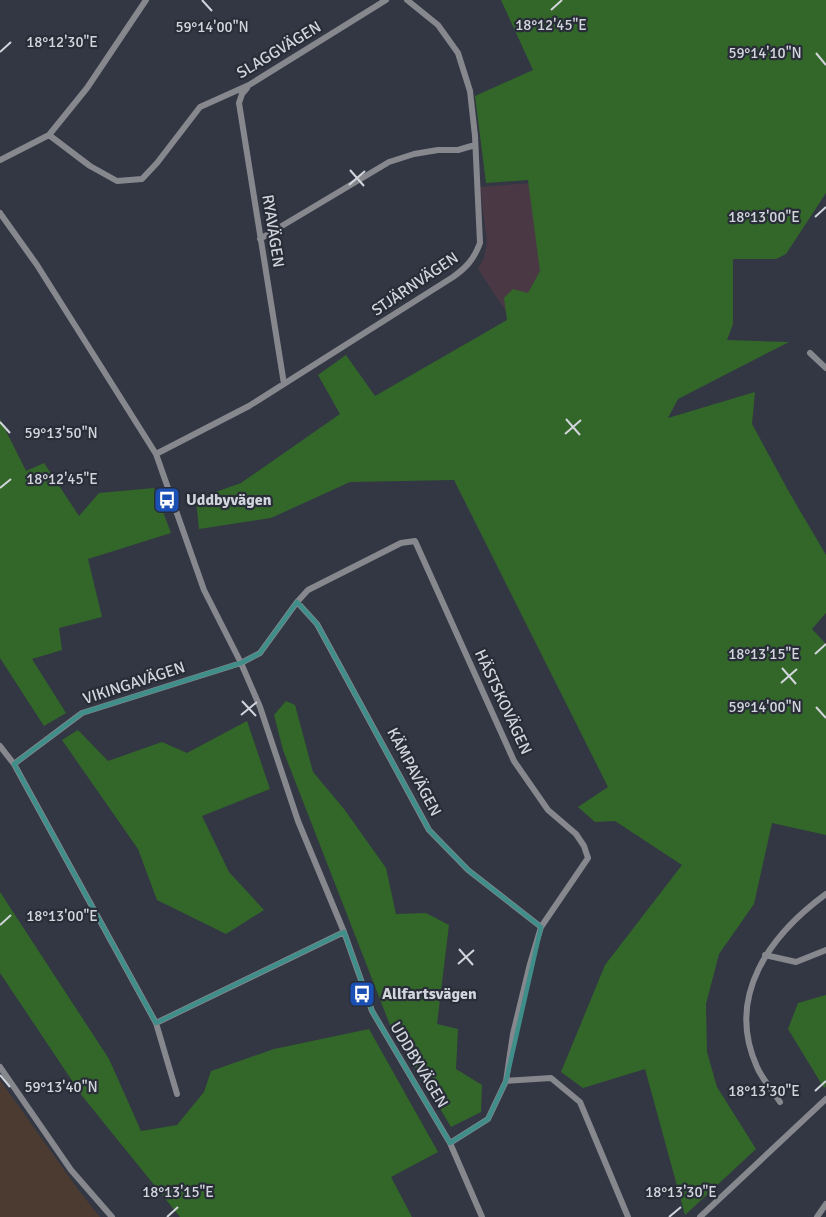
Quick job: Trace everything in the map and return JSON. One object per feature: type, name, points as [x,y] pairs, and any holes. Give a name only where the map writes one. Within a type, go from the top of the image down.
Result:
[{"type":"street","points":[[0,160],[48,135],[87,88],[146,0]]},
{"type":"street","name":"SLAGGVÄGEN","points":[[48,135],[90,166],[117,182],[142,179],[200,107],[249,85],[386,0]]},
{"type":"street","name":"STJÄRNVÄGEN","points":[[156,454],[249,406],[469,266],[476,255],[480,243],[470,91],[458,53],[438,25],[406,0]]},
{"type":"street","name":"RYAVÄGEN","points":[[249,85],[239,103],[284,384]]},
{"type":"street","points":[[260,239],[389,162],[414,154],[475,146]]},
{"type":"street","name":"UDDBYVÄGEN","points":[[0,213],[37,265],[156,454],[204,590],[241,663],[260,707],[298,821],[344,932],[372,1011],[450,1143],[482,1217]]},
{"type":"street","points":[[810,353],[826,368]]},
{"type":"street","name":"HÄSTSKOVÄGEN","points":[[241,663],[260,652],[308,590],[401,543],[415,541],[514,761],[548,810],[576,834],[584,846],[588,858],[541,927],[520,1004],[506,1081],[488,1119],[450,1143]]},
{"type":"street","name":"KÄMPAVÄGEN","points":[[297,602],[317,624],[429,830],[468,870],[541,927]]},
{"type":"street","name":"VIKINGAVÄGEN","points":[[14,765],[82,713],[241,663]]},
{"type":"street","points":[[0,746],[14,765],[156,1023],[177,1094]]},
{"type":"street","points":[[780,1102],[757,1068],[749,1043],[747,1023],[749,988],[765,955],[806,909],[826,894]]},
{"type":"street","points":[[156,1023],[344,932]]},
{"type":"street","points":[[765,955],[796,962],[826,950]]},
{"type":"street","points":[[0,1067],[71,1170],[112,1217]]},
{"type":"street","points":[[506,1081],[551,1078],[580,1102],[628,1217]]},
{"type":"street","points":[[700,1217],[826,1099]]},
{"type":"street","points":[[817,1217],[826,1204]]},
{"type":"highlighted area","points":[[297,602],[317,624],[429,830],[468,870],[541,927],[506,1081],[488,1119],[450,1143],[372,1011],[344,932],[156,1023],[14,764],[82,713],[241,663],[260,653]]},
{"type":"shaded area","points":[[559,181],[581,288],[509,316],[478,269],[484,258],[487,242],[480,187]]},
{"type":"shaded area","points":[[0,1080],[80,1192],[100,1217],[0,1217]]},
{"type":"green space","points":[[501,0],[826,0],[826,193],[786,254],[776,259],[733,259],[733,324],[727,340],[789,342],[678,399],[668,418],[755,392],[752,424],[826,555],[826,613],[812,629],[826,644],[826,835],[772,823],[754,904],[719,954],[706,1004],[707,1052],[717,1087],[756,1149],[685,1215],[645,1069],[583,1088],[561,1072],[605,965],[682,865],[615,821],[595,822],[578,807],[608,787],[454,480],[350,482],[271,518],[199,529],[196,499],[241,483],[340,414],[318,375],[346,355],[375,396],[507,320],[504,298],[513,289],[528,293],[540,271],[528,180],[486,183],[475,96],[533,70]]},
{"type":"green space","points":[[0,419],[26,471],[44,463],[79,516],[99,493],[154,488],[171,533],[88,559],[102,617],[59,628],[62,650],[32,659],[66,713],[44,726],[0,658]]},
{"type":"green space","points":[[286,701],[295,705],[313,772],[344,809],[386,868],[396,914],[426,913],[449,925],[437,1024],[458,1029],[456,1069],[482,1085],[481,1112],[451,1127],[390,1025],[283,750],[274,715]]},
{"type":"green space","points":[[247,721],[270,789],[202,816],[229,872],[264,910],[226,934],[157,900],[138,849],[62,740],[78,730],[108,761],[162,742],[187,753]]},
{"type":"green space","points":[[0,892],[109,1059],[141,1131],[177,1125],[204,1092],[211,1071],[274,1049],[369,1029],[438,1152],[391,1177],[412,1217],[180,1217],[83,1097],[0,973]]},
{"type":"green space","points":[[826,995],[826,1086],[824,1088],[788,1029],[798,1003]]},
{"type":"place","name":"Uddbyvägen","points":[[167,500]]},
{"type":"place","name":"Allfartsvägen","points":[[362,994]]}]
